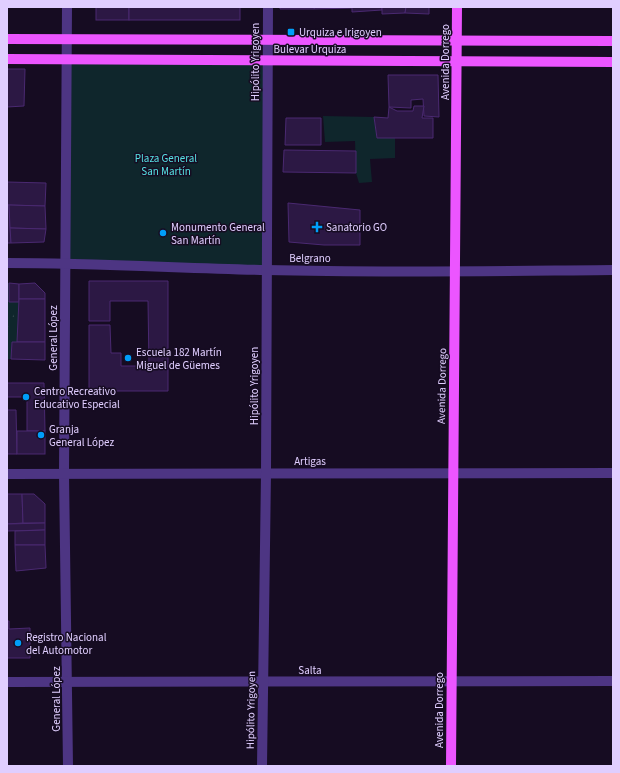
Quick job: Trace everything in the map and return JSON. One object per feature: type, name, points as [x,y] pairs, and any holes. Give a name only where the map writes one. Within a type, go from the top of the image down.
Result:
[{"type":"main road","name":"Avenida Dorrego","points":[[451,766],[457,7]]},
{"type":"main road","name":"Bulevar Urquiza","points":[[7,38],[613,41]]},
{"type":"main road","name":"Bulevar Urquiza","points":[[7,59],[613,62]]},
{"type":"street","name":"General López","points":[[67,7],[64,474],[68,766]]},
{"type":"street","name":"Hipólito Yrigoyen","points":[[262,766],[266,473],[268,7]]},
{"type":"street","name":"Belgrano","points":[[7,263],[65,263],[266,270],[456,272],[613,270]]},
{"type":"street","name":"Artigas","points":[[7,474],[613,473]]},
{"type":"street","name":"Salta","points":[[7,682],[613,681]]},
{"type":"green space","name":"Plaza General San Martín","points":[[67,59],[267,60],[266,270],[65,263]]},
{"type":"green space","points":[[323,116],[374,117],[377,138],[395,138],[395,158],[370,159],[372,182],[359,183],[356,173],[355,141],[325,142]]},
{"type":"green space","points":[[7,283],[9,283],[19,302],[17,342],[12,343],[11,359],[7,359]]},
{"type":"green space","points":[[7,309],[13,309],[14,319],[7,344]]},
{"type":"building","points":[[96,7],[129,7],[129,20],[96,20]]},
{"type":"building","points":[[129,7],[240,7],[240,20],[129,20]]},
{"type":"building","points":[[280,7],[315,7],[314,9],[280,9]]},
{"type":"building","points":[[315,7],[352,7],[352,8],[314,9]]},
{"type":"building","points":[[352,7],[382,7],[382,10],[352,12]]},
{"type":"building","points":[[382,7],[406,7],[405,13],[382,14]]},
{"type":"building","points":[[406,7],[429,7],[429,14],[405,13]]},
{"type":"building","points":[[7,69],[25,69],[24,106],[7,107]]},
{"type":"building","points":[[388,75],[438,75],[439,117],[424,116],[423,99],[411,100],[411,108],[389,107]]},
{"type":"building","points":[[414,106],[424,106],[422,118],[433,118],[433,138],[377,138],[374,117],[388,118],[389,107],[397,111],[413,111]]},
{"type":"building","points":[[286,118],[321,118],[321,145],[285,145]]},
{"type":"building","points":[[284,150],[356,151],[356,173],[283,172]]},
{"type":"building","points":[[7,182],[46,183],[45,206],[7,205]]},
{"type":"building","name":"Sanatorio GO","points":[[288,203],[360,210],[360,245],[324,245],[289,242]]},
{"type":"building","points":[[7,205],[9,205],[11,243],[7,243]]},
{"type":"building","points":[[9,205],[45,206],[46,229],[10,228]]},
{"type":"building","points":[[10,228],[46,229],[44,242],[11,243]]},
{"type":"building","name":"Escuela 182 Martín Miguel de Güemes","points":[[89,281],[168,281],[168,391],[89,391],[89,325],[110,325],[111,353],[121,353],[121,366],[149,366],[148,301],[110,301],[110,321],[89,321]]},
{"type":"building","points":[[9,283],[19,284],[19,302],[9,302]]},
{"type":"building","points":[[35,283],[45,293],[45,299],[19,299],[19,284]]},
{"type":"building","points":[[19,299],[45,299],[45,342],[17,342]]},
{"type":"building","points":[[12,342],[45,342],[45,360],[11,359]]},
{"type":"building","name":"Centro Recreativo Educativo Especial","points":[[7,383],[44,383],[45,431],[27,431],[27,397],[7,397]]},
{"type":"building","points":[[7,410],[16,410],[17,454],[7,454]]},
{"type":"building","points":[[17,431],[45,431],[45,454],[17,454]]},
{"type":"building","points":[[7,494],[22,494],[23,523],[7,524]]},
{"type":"building","points":[[22,494],[34,494],[45,504],[45,523],[23,523]]},
{"type":"building","points":[[45,523],[45,530],[7,531],[7,524]]},
{"type":"building","points":[[45,530],[45,545],[15,545],[15,531]]},
{"type":"building","points":[[15,545],[45,545],[46,568],[16,571]]},
{"type":"building","name":"Registro Nacional del Automotor","points":[[7,621],[9,621],[9,629],[30,628],[30,658],[7,658]]},
{"type":"place","name":"Urquiza e Irigoyen","points":[[291,32]]},
{"type":"place","name":"Sanatorio GO","points":[[317,227]]},
{"type":"place","name":"Monumento General San Martín","points":[[163,233]]},
{"type":"place","name":"Escuela 182 Martín Miguel de Güemes","points":[[128,358]]},
{"type":"place","name":"Centro Recreativo Educativo Especial","points":[[26,397]]},
{"type":"place","name":"Granja General López","points":[[41,435]]},
{"type":"place","name":"Registro Nacional del Automotor","points":[[18,643]]}]
